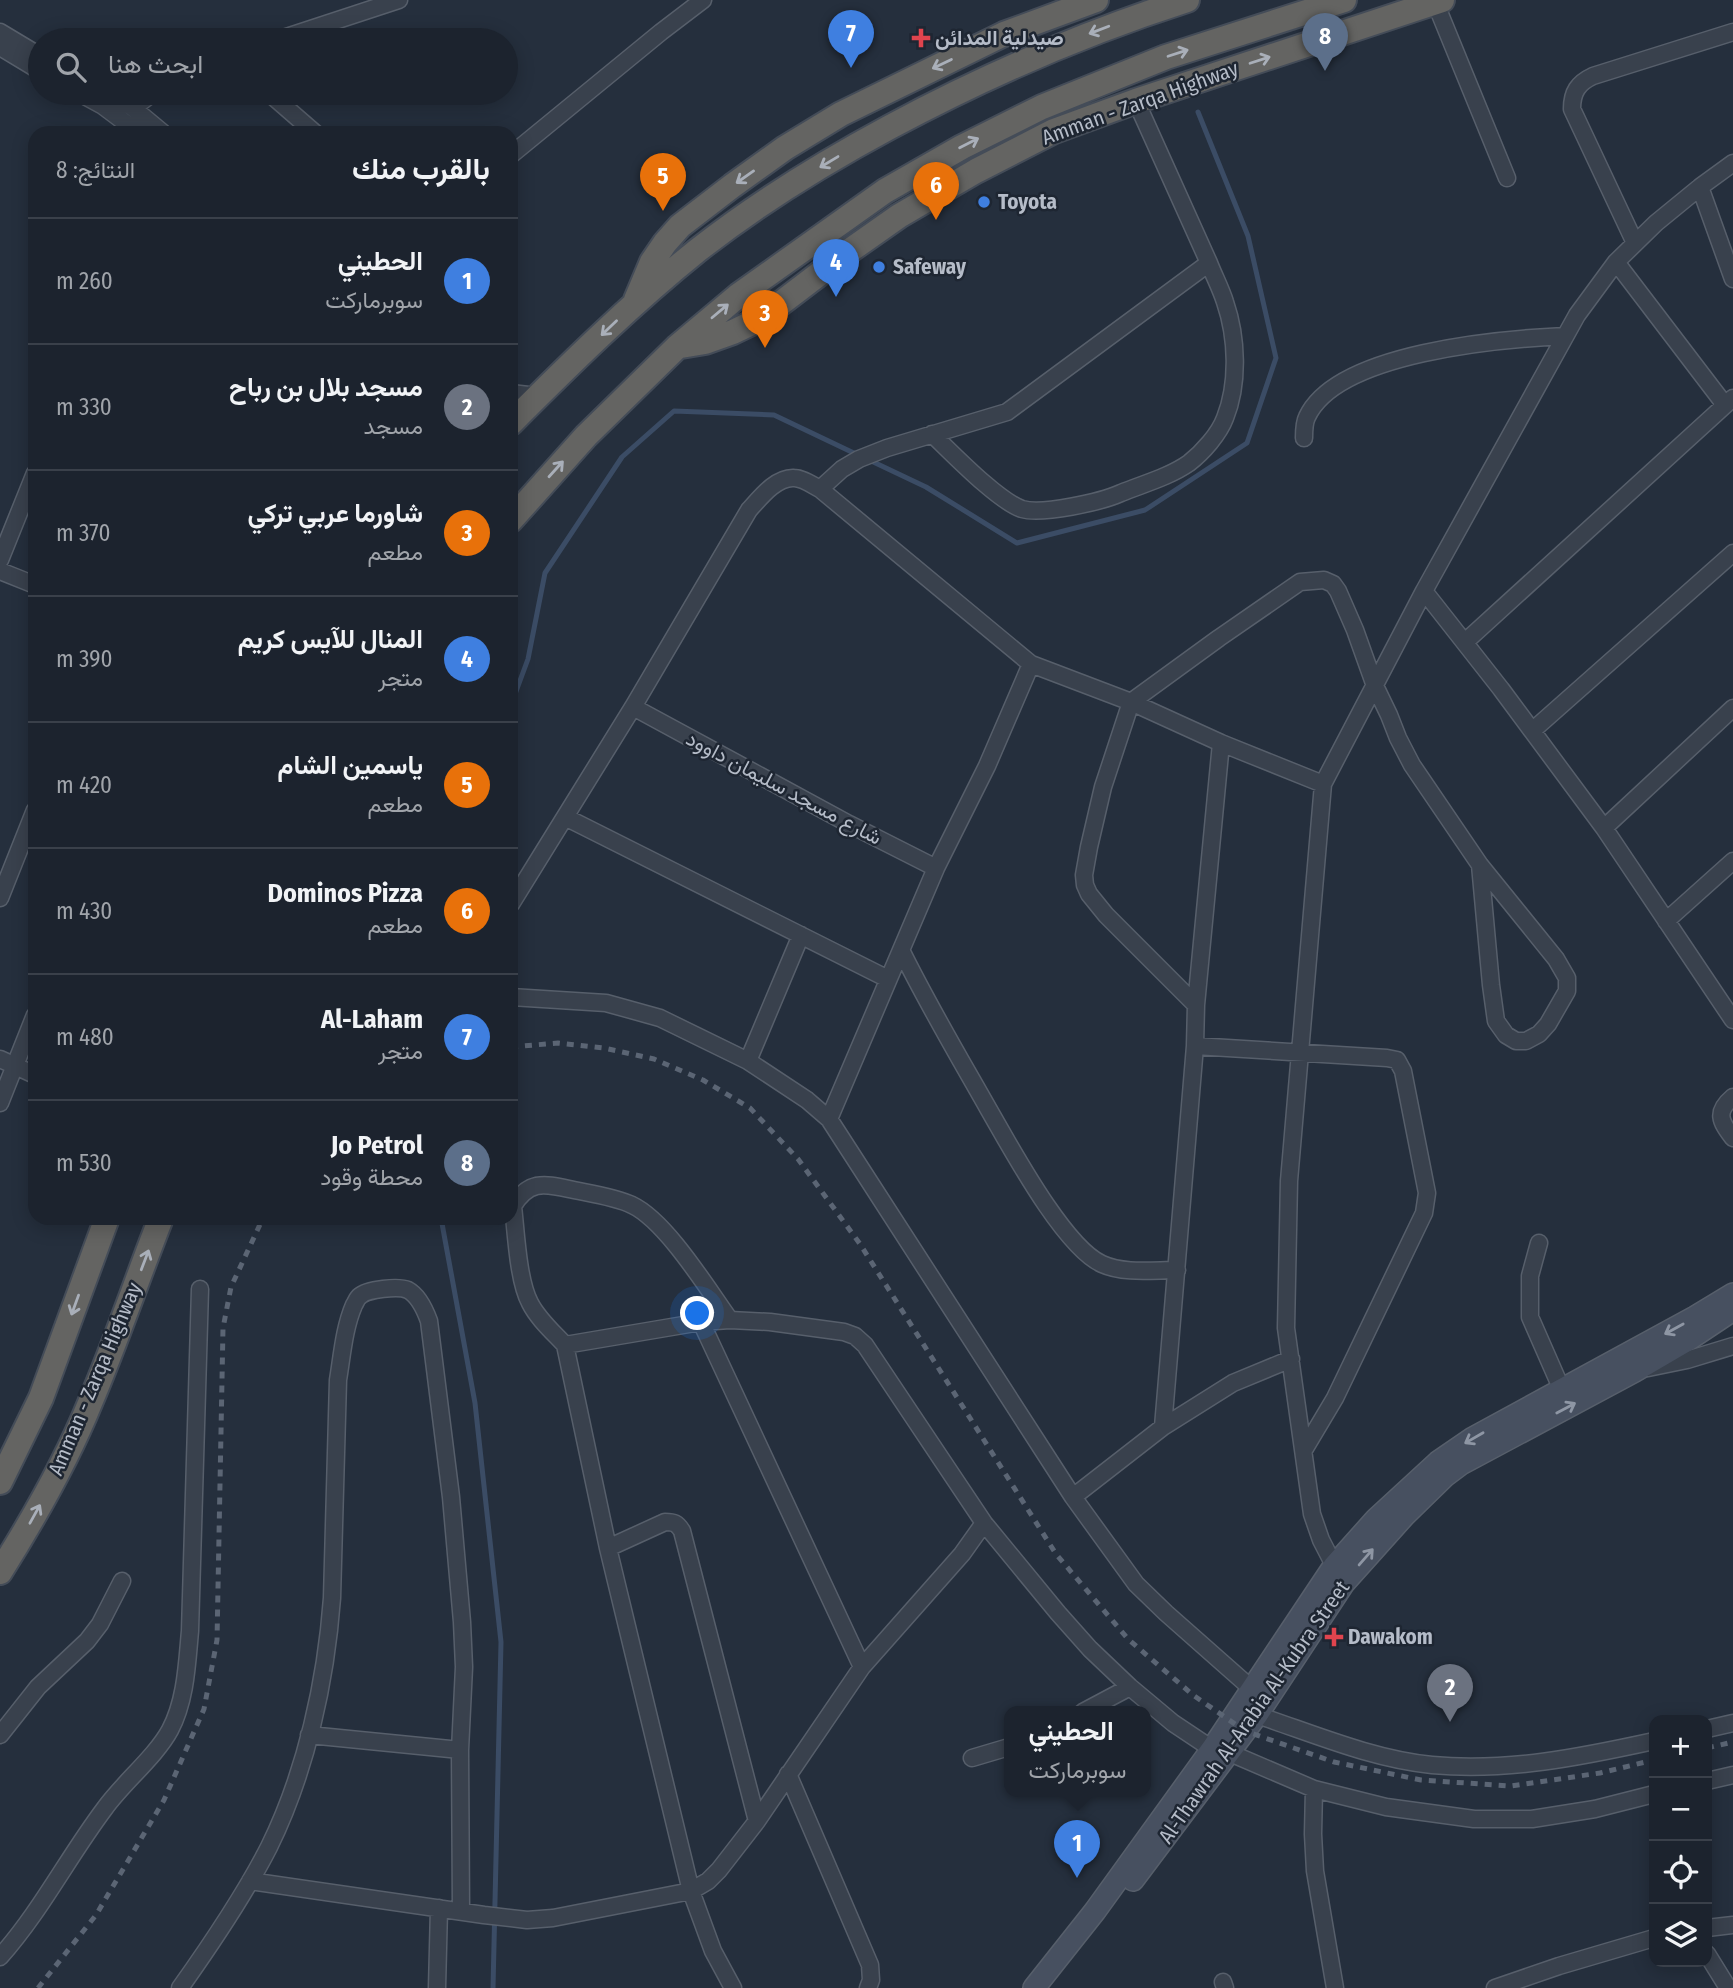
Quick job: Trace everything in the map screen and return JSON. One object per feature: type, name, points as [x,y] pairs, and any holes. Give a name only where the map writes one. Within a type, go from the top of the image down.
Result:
[{"type":"highway","points":[[518,416],[635,303],[699,249],[804,177],[936,103],[1019,64],[1095,31],[1187,0]]},
{"type":"highway","name":"Amman - Zarqa Highway","points":[[518,512],[586,436],[677,347],[739,295],[885,191],[962,147],[1042,107],[1120,74],[1344,0]]},
{"type":"highway","name":"Amman - Zarqa Highway","points":[[677,347],[715,339],[760,319],[899,216],[976,171],[1054,131],[1136,100],[1438,1]]},
{"type":"highway","points":[[635,303],[652,261],[680,226],[775,156],[841,114],[1004,34],[1084,2]]},
{"type":"highway","points":[[841,114],[859,144]]},
{"type":"highway","points":[[885,191],[899,216]]},
{"type":"highway","name":"Amman - Zarqa Highway","points":[[0,1482],[41,1398],[104,1225]]},
{"type":"highway","name":"Amman - Zarqa Highway","points":[[0,1572],[49,1488],[90,1403],[158,1225]]},
{"type":"main road","name":"Al-Thawrah Al-Arabia Al-Kubra Street","points":[[1034,1988],[1221,1751],[1257,1715],[1339,1575],[1376,1519],[1412,1484],[1453,1451],[1733,1294]]},
{"type":"main road","name":"Al-Thawrah Al-Arabia Al-Kubra Street","points":[[1052,1988],[1221,1751],[1252,1689],[1339,1575],[1461,1464],[1635,1371],[1733,1310]]},
{"type":"street","points":[[313,28],[397,0]]},
{"type":"street","points":[[518,149],[703,0]]},
{"type":"street","points":[[1438,1],[1507,178]]},
{"type":"street","points":[[0,32],[28,49]]},
{"type":"street","points":[[1635,243],[1576,120],[1572,109],[1572,98],[1576,89],[1583,81],[1593,76],[1733,32]]},
{"type":"street","points":[[0,47],[28,64]]},
{"type":"street","points":[[932,434],[1002,497],[1025,510],[1038,511],[1107,499],[1169,473],[1188,463],[1215,435],[1225,419],[1233,387],[1234,346],[1226,304],[1136,100]]},
{"type":"street","points":[[101,105],[130,126]]},
{"type":"street","points":[[129,105],[155,126]]},
{"type":"street","points":[[134,108],[138,105]]},
{"type":"street","points":[[283,105],[307,126]]},
{"type":"street","points":[[1339,1575],[1312,1514],[1286,1328],[1285,1303],[1289,1181],[1323,784],[1424,591],[1584,305],[1616,262],[1635,243],[1700,187],[1733,163]]},
{"type":"street","points":[[1700,187],[1733,279]]},
{"type":"street","points":[[1465,642],[1729,401],[1616,262]]},
{"type":"street","points":[[820,489],[842,469],[859,459],[1007,412],[1209,263]]},
{"type":"street","points":[[1304,438],[1305,420],[1312,409],[1345,382],[1372,367],[1470,345],[1520,338],[1565,336]]},
{"type":"street","points":[[518,394],[537,396]]},
{"type":"street","points":[[518,893],[754,504],[772,487],[793,478],[820,489],[1031,664],[1131,702],[1221,743],[1323,784]]},
{"type":"street","points":[[0,560],[28,490]]},
{"type":"street","points":[[1532,731],[1733,553]]},
{"type":"street","points":[[0,571],[28,582]]},
{"type":"street","points":[[1196,1005],[1106,915],[1085,885],[1084,875],[1102,787],[1131,702],[1300,582],[1324,580],[1333,584],[1338,591],[1375,686],[1412,765],[1480,865],[1556,959],[1567,978],[1567,991],[1548,1024],[1526,1041],[1516,1041],[1506,1035],[1496,1021],[1480,865]]},
{"type":"street","points":[[1424,591],[1604,828],[1733,1020]]},
{"type":"street","points":[[829,1119],[936,868],[988,766],[1031,664]]},
{"type":"street","name":"شارع مسجد سليمان داوود","points":[[632,707],[936,868]]},
{"type":"street","points":[[1604,828],[1733,708]]},
{"type":"street","points":[[1163,1427],[1195,1046],[1196,1005],[1221,743]]},
{"type":"street","points":[[565,817],[888,979]]},
{"type":"street","points":[[0,898],[28,828]]},
{"type":"street","points":[[1666,922],[1733,861]]},
{"type":"street","points":[[748,1061],[801,935]]},
{"type":"street","points":[[901,950],[939,1024],[1001,1131],[1065,1231],[1087,1254],[1102,1264],[1120,1269],[1177,1270]]},
{"type":"street","points":[[518,997],[606,1003],[660,1018],[748,1061],[807,1100],[829,1119],[1073,1497],[1136,1584],[1252,1689]]},
{"type":"street","points":[[0,1103],[7,1063],[28,1027]]},
{"type":"street","points":[[1195,1046],[1388,1058],[1396,1060],[1403,1072],[1427,1192],[1424,1213],[1335,1398],[1304,1450]]},
{"type":"street","points":[[7,1063],[28,1072]]},
{"type":"street","points":[[1733,1097],[1724,1104],[1720,1116],[1733,1138]]},
{"type":"street","points":[[518,1200],[532,1186],[541,1184],[630,1204],[643,1212],[674,1244],[730,1320]]},
{"type":"street","points":[[515,1225],[528,1300],[565,1345],[608,1548],[691,1891],[713,1951],[733,1988]]},
{"type":"street","points":[[1539,1243],[1530,1276],[1530,1317],[1562,1390]]},
{"type":"street","points":[[180,1988],[208,1949],[269,1848],[309,1735],[320,1692],[330,1630],[338,1380],[355,1305],[360,1295],[369,1291],[398,1288],[408,1291],[418,1298],[429,1321],[449,1484],[462,1622],[464,1667],[460,1750],[461,1911]]},
{"type":"street","points":[[0,1957],[35,1914],[103,1810],[161,1743],[176,1715],[185,1683],[190,1631],[200,1289]]},
{"type":"street","points":[[565,1345],[701,1322],[730,1320],[820,1328],[855,1336],[865,1345],[984,1523],[1082,1640],[1130,1687],[1173,1723],[1221,1751],[1314,1789],[1386,1807],[1474,1819],[1532,1819],[1595,1809],[1649,1795]]},
{"type":"street","points":[[701,1322],[862,1667]]},
{"type":"street","points":[[1635,1371],[1688,1360],[1733,1346]]},
{"type":"street","points":[[1073,1497],[1163,1427],[1233,1383],[1291,1359]]},
{"type":"street","points":[[608,1548],[665,1522],[678,1524],[682,1531],[757,1821]]},
{"type":"street","points":[[250,1881],[527,1920],[553,1918],[691,1891],[708,1881],[719,1870],[757,1821],[862,1667],[962,1554],[984,1523]]},
{"type":"street","points":[[0,1735],[38,1687],[86,1642],[100,1624],[122,1581]]},
{"type":"street","points":[[1094,1706],[1130,1687]]},
{"type":"street","points":[[1257,1715],[1371,1753],[1431,1765],[1524,1765],[1592,1755],[1649,1742]]},
{"type":"street","points":[[1712,1728],[1733,1723]]},
{"type":"street","points":[[309,1735],[460,1750]]},
{"type":"street","points":[[972,1758],[1004,1748]]},
{"type":"street","points":[[788,1774],[870,1965],[871,1980],[868,1988]]},
{"type":"street","points":[[1712,1780],[1733,1775]]},
{"type":"street","points":[[1314,1789],[1312,1834],[1315,1871],[1335,1988]]},
{"type":"street","points":[[438,1988],[439,1908]]},
{"type":"street","points":[[1712,1927],[1733,1925]]},
{"type":"street","points":[[1495,1988],[1649,1939]]},
{"type":"street","points":[[1712,1962],[1728,1988]]},
{"type":"waterway","points":[[867,459],[926,487],[1017,543],[1145,510],[1247,443],[1276,358],[1248,236],[1198,112]]},
{"type":"waterway","points":[[518,686],[528,659],[545,573],[622,457],[674,411],[774,415],[858,455]]},
{"type":"waterway","points":[[442,1225],[475,1403],[501,1642],[493,1988]]},
{"type":"railway","points":[[518,1046],[558,1043],[604,1048],[654,1059],[703,1080],[750,1108],[798,1159],[860,1244],[1056,1554],[1128,1639],[1193,1695],[1245,1731],[1334,1762],[1421,1780],[1511,1786],[1600,1773],[1649,1761]]},
{"type":"railway","points":[[38,1988],[96,1915],[164,1800],[204,1709],[217,1640],[223,1328],[231,1287],[260,1225]]},
{"type":"railway","points":[[1712,1747],[1733,1742]]},
{"type":"place","name":"صيدلية المدائن","points":[[921,38]]},
{"type":"place","name":"Al-Laham","points":[[851,68]]},
{"type":"place","name":"Jo Petrol","points":[[1325,71]]},
{"type":"place","name":"Toyota","points":[[984,202]]},
{"type":"place","name":"ياسمين الشام","points":[[663,211]]},
{"type":"place","name":"Dominos Pizza","points":[[936,220]]},
{"type":"place","name":"Safeway","points":[[879,267]]},
{"type":"place","name":"المنال للآيس كريم","points":[[836,297]]},
{"type":"place","name":"شاورما عربي تركي","points":[[765,348]]},
{"type":"place","name":"Dawakom","points":[[1334,1637]]},
{"type":"place","name":"مسجد بلال بن رباح","points":[[1450,1722]]},
{"type":"place","name":"الحطيني","points":[[1077,1878]]}]
